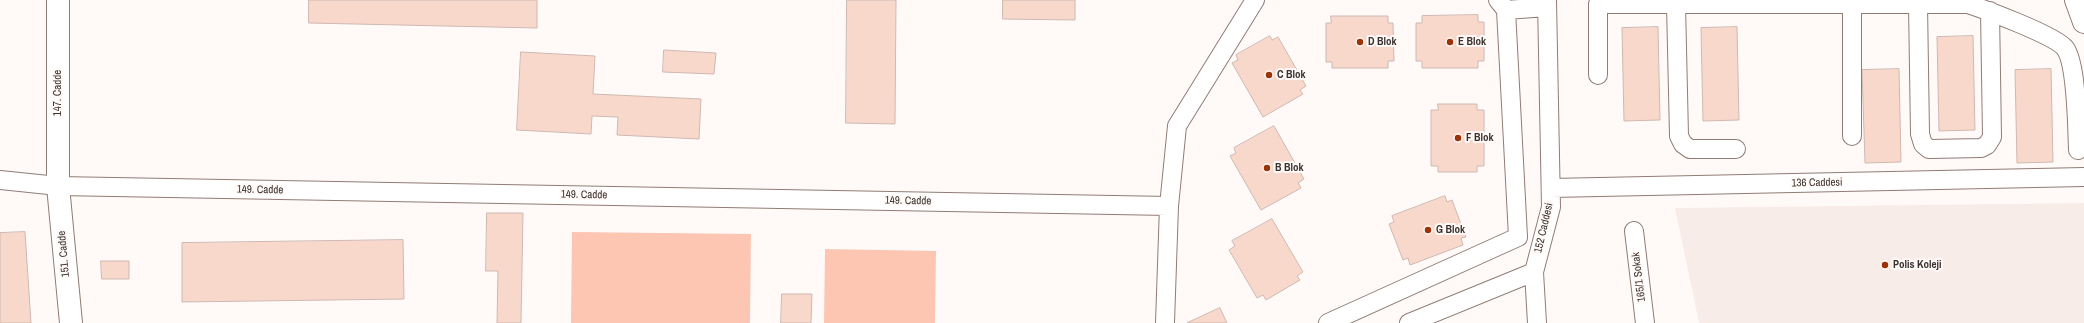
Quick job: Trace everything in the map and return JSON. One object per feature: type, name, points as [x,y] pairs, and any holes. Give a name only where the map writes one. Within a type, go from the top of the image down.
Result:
[{"type":"street","name":"147. Cadde","points":[[58,0],[58,186]]},
{"type":"street","points":[[1165,323],[1169,206],[1177,126],[1255,0]]},
{"type":"street","points":[[2076,0],[2084,22]]},
{"type":"street","points":[[1926,3],[1920,139],[1929,148],[1981,148],[1990,142],[1992,137],[1990,11]]},
{"type":"street","points":[[1328,323],[1518,237],[1502,5],[1547,4]]},
{"type":"street","name":"152 Caddesi","points":[[1537,323],[1534,272],[1551,207],[1547,4]]},
{"type":"street","points":[[1598,75],[1598,4],[1968,4],[1990,11],[2051,38],[2064,47],[2069,56],[2073,74],[2078,150]]},
{"type":"street","points":[[1676,4],[1679,136],[1683,144],[1690,148],[1736,149]]},
{"type":"street","points":[[1852,4],[1852,136]]},
{"type":"street","name":"136 Caddesi","points":[[1551,188],[2084,177]]},
{"type":"street","name":"149. Cadde","points":[[0,180],[58,186],[1169,206]]},
{"type":"street","name":"151. Cadde","points":[[58,186],[70,323]]},
{"type":"street","name":"165/1 Sokak","points":[[1634,231],[1645,323]]},
{"type":"street","points":[[1408,323],[1534,272]]},
{"type":"shaded area","name":"Polis Koleji","points":[[2084,203],[2084,323],[1699,323],[1675,208]]},
{"type":"shaded area","points":[[572,232],[751,234],[750,323],[571,323]]},
{"type":"shaded area","points":[[825,249],[936,251],[935,323],[824,323]]},
{"type":"building","points":[[309,0],[537,0],[537,28],[309,23]]},
{"type":"building","points":[[847,0],[896,0],[895,124],[846,123]]},
{"type":"building","points":[[1003,0],[1075,0],[1075,20],[1003,19]]},
{"type":"building","name":"E Blok","points":[[1478,15],[1478,22],[1484,22],[1484,61],[1478,61],[1478,68],[1422,68],[1422,61],[1416,61],[1416,23],[1422,23],[1422,16]]},
{"type":"building","name":"D Blok","points":[[1331,16],[1388,16],[1388,23],[1393,23],[1394,61],[1388,61],[1388,68],[1332,68],[1332,62],[1326,62],[1326,23],[1331,23]]},
{"type":"building","points":[[1658,27],[1660,120],[1624,121],[1622,28]]},
{"type":"building","points":[[1737,27],[1739,120],[1703,121],[1701,28]]},
{"type":"building","name":"C Blok","points":[[1270,36],[1272,40],[1278,37],[1306,86],[1300,90],[1303,94],[1263,117],[1232,63],[1238,60],[1236,55]]},
{"type":"building","points":[[1973,36],[1975,130],[1939,131],[1937,37]]},
{"type":"building","points":[[664,50],[716,53],[714,74],[663,72]]},
{"type":"building","points":[[521,52],[595,56],[593,94],[701,99],[699,139],[617,135],[618,117],[592,116],[591,134],[517,130]]},
{"type":"building","points":[[1899,69],[1901,162],[1865,163],[1862,70]]},
{"type":"building","points":[[2051,69],[2053,162],[2017,163],[2015,70]]},
{"type":"building","name":"F Blok","points":[[1438,104],[1477,104],[1477,110],[1484,110],[1484,166],[1477,166],[1477,172],[1438,172],[1438,166],[1431,166],[1431,110],[1438,110]]},
{"type":"building","name":"B Blok","points":[[1274,126],[1304,179],[1298,183],[1301,188],[1261,210],[1230,156],[1236,153],[1234,148]]},
{"type":"building","name":"G Blok","points":[[1445,196],[1447,202],[1452,200],[1466,237],[1461,238],[1463,245],[1410,265],[1408,258],[1403,260],[1389,224],[1394,222],[1392,216]]},
{"type":"building","points":[[487,213],[523,213],[521,323],[497,323],[498,271],[486,271]]},
{"type":"building","points":[[1272,219],[1303,272],[1297,276],[1300,280],[1266,300],[1263,295],[1257,298],[1229,250],[1235,246],[1232,241]]},
{"type":"building","points":[[25,232],[31,323],[0,323],[0,233]]},
{"type":"building","points":[[403,240],[404,299],[182,302],[182,243]]},
{"type":"building","points":[[101,261],[129,261],[129,279],[102,279]]},
{"type":"building","points":[[782,294],[812,294],[811,323],[781,323]]},
{"type":"building","points":[[1220,308],[1227,323],[1187,323]]},
{"type":"place","name":"D Blok","points":[[1360,42]]},
{"type":"place","name":"E Blok","points":[[1450,42]]},
{"type":"place","name":"C Blok","points":[[1269,75]]},
{"type":"place","name":"F Blok","points":[[1458,138]]},
{"type":"place","name":"B Blok","points":[[1267,168]]},
{"type":"place","name":"G Blok","points":[[1428,230]]},
{"type":"place","name":"Polis Koleji","points":[[1885,265]]}]
